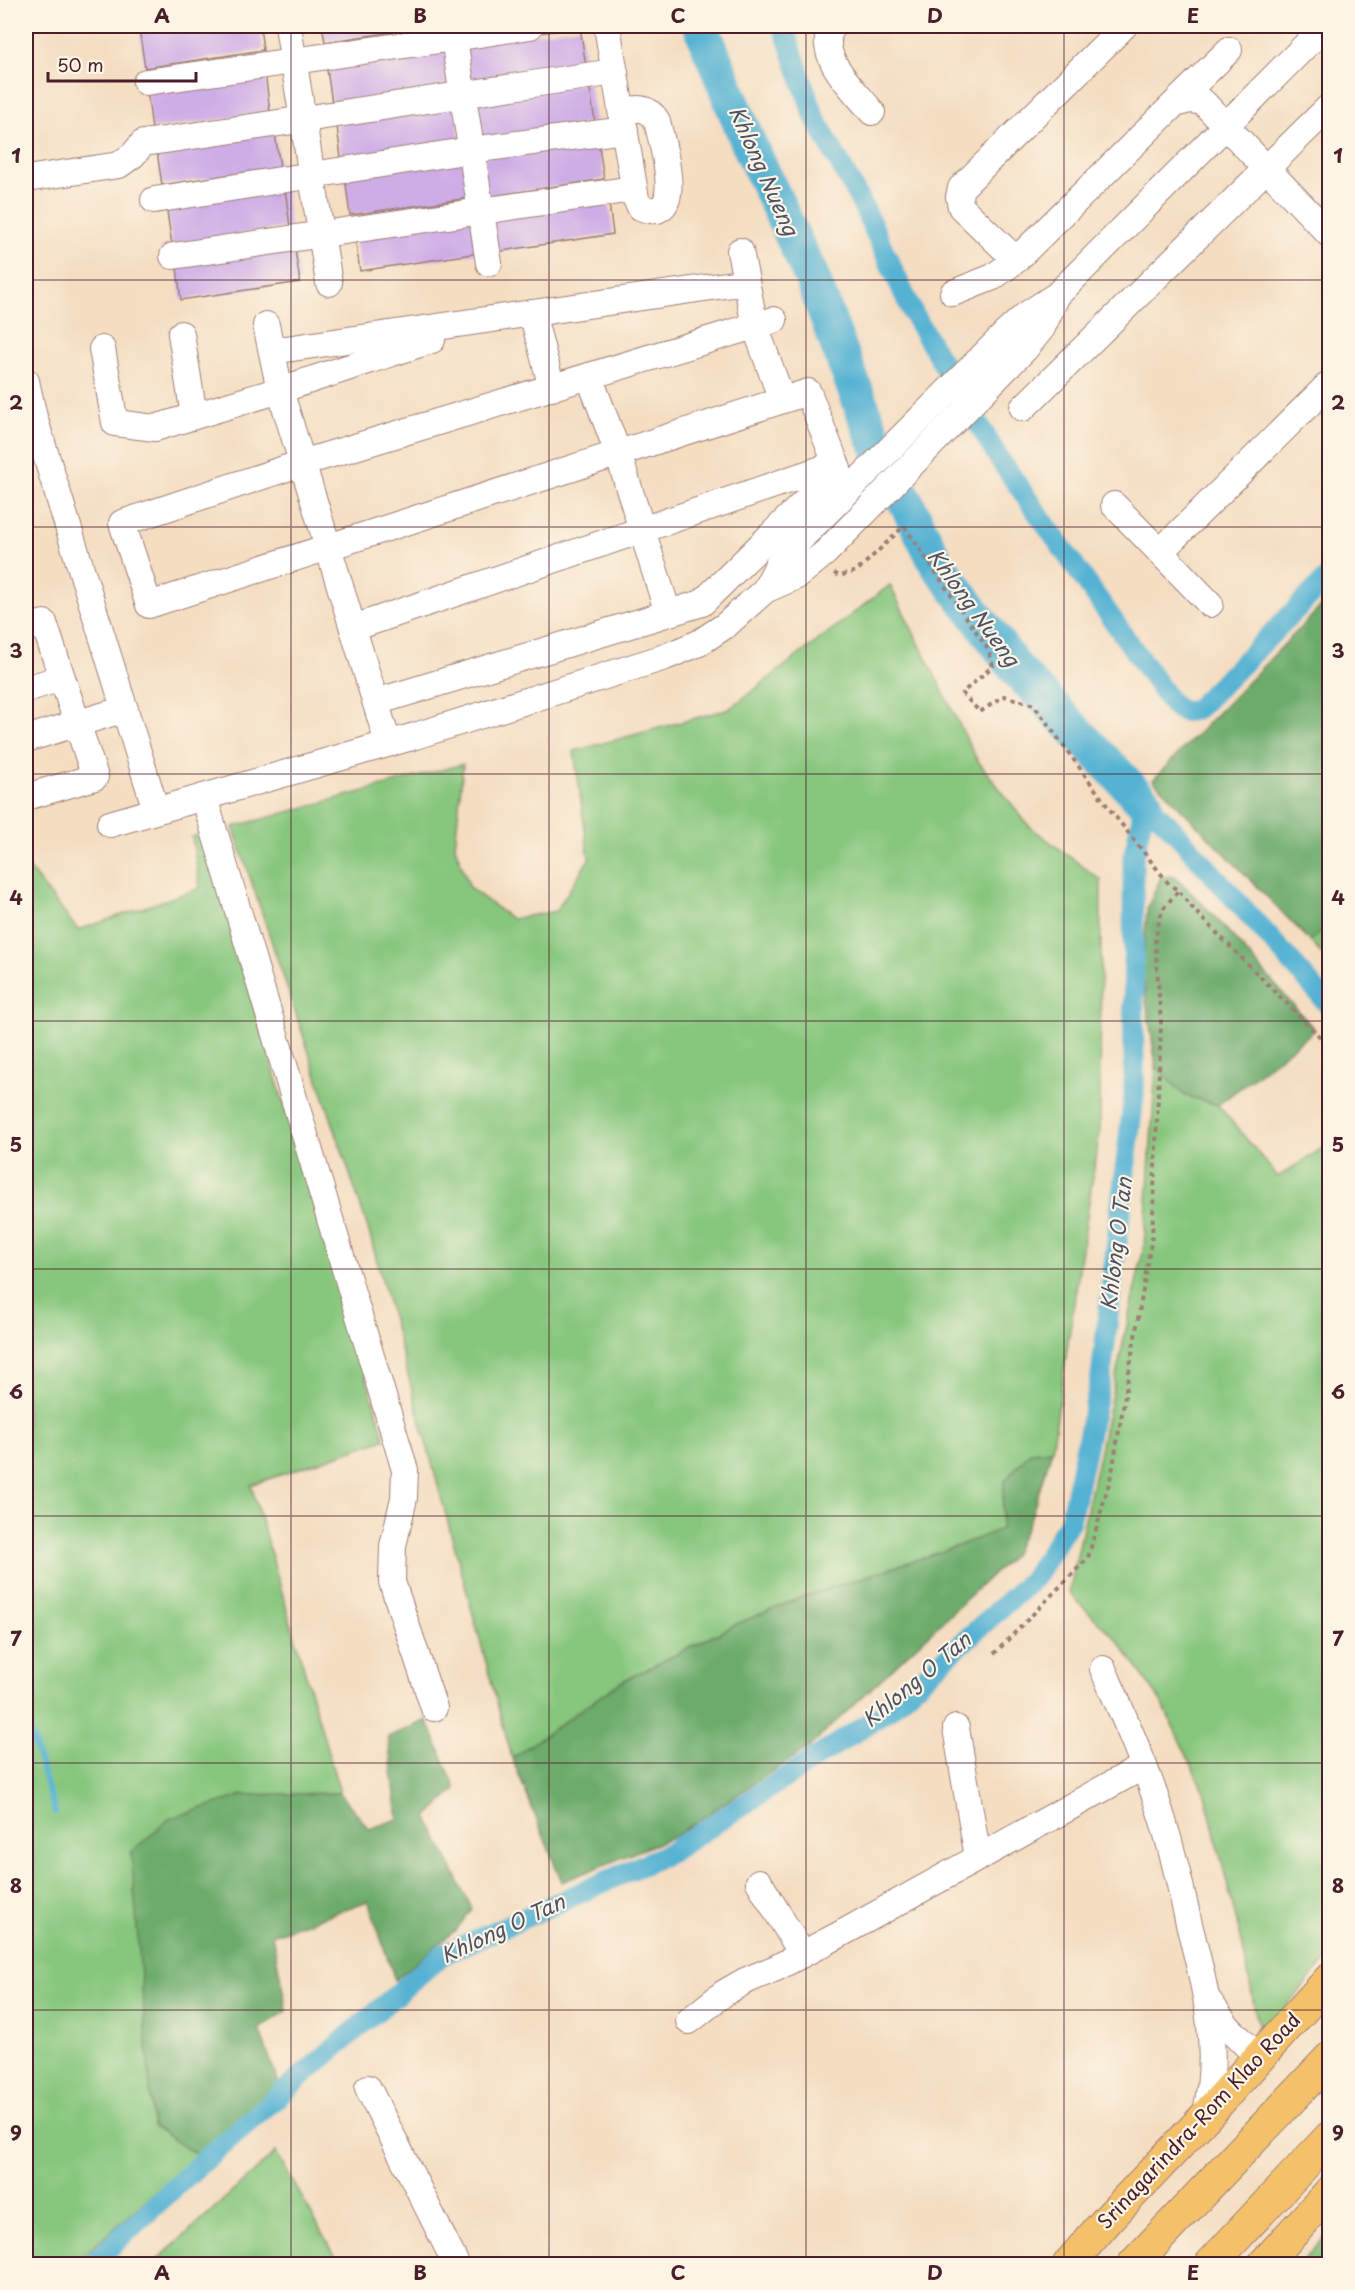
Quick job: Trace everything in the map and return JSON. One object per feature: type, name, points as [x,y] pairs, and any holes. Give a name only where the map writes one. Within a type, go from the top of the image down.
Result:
[{"type":"main road","name":"Srinagarindra-Rom Klao Road","points":[[1069,2265],[1109,2218],[1205,2117],[1329,1979]]},
{"type":"main road","points":[[1134,2265],[1329,2058]]},
{"type":"main road","points":[[1211,2265],[1329,2137]]},
{"type":"main road","points":[[1268,2262],[1329,2192]]},
{"type":"street","points":[[288,26],[305,121],[329,283]]},
{"type":"street","points":[[146,82],[294,60],[453,32],[530,26]]},
{"type":"street","points":[[154,200],[471,150],[623,120],[638,107],[653,114],[657,121],[670,187],[668,199],[663,206],[653,210],[640,207],[633,189],[623,120],[607,26]]},
{"type":"street","points":[[832,26],[826,35],[832,59],[872,112]]},
{"type":"street","points":[[1016,260],[961,207],[959,197],[962,188],[1124,26]]},
{"type":"street","points":[[110,824],[388,743],[665,657],[699,643],[726,626],[765,590],[797,576],[819,559],[1016,341],[1026,315],[1057,296],[1316,29]]},
{"type":"street","points":[[453,32],[489,263]]},
{"type":"street","points":[[953,293],[993,277],[1016,260],[1229,50]]},
{"type":"street","points":[[26,178],[119,165],[133,155],[143,143],[305,121],[462,94],[615,72]]},
{"type":"street","points":[[1175,104],[1190,100],[1203,102],[1329,235]]},
{"type":"street","points":[[1023,408],[1329,106]]},
{"type":"street","points":[[173,256],[633,189]]},
{"type":"street","points":[[740,250],[746,282],[764,323],[782,400]]},
{"type":"street","points":[[272,351],[746,282]]},
{"type":"street","points":[[532,313],[552,388]]},
{"type":"street","points":[[102,349],[115,423],[155,428],[280,390],[498,318]]},
{"type":"street","points":[[376,702],[702,603],[838,469],[808,392],[149,605],[122,523],[302,464],[764,323]]},
{"type":"street","points":[[266,325],[280,390],[388,743]]},
{"type":"street","points":[[180,334],[194,416]]},
{"type":"street","points":[[765,590],[779,563],[805,534],[1016,341]]},
{"type":"street","points":[[590,376],[618,453],[668,613]]},
{"type":"street","points":[[1160,552],[1329,383]]},
{"type":"street","points":[[27,397],[156,810]]},
{"type":"street","points":[[353,628],[836,464]]},
{"type":"street","points":[[1114,505],[1210,604]]},
{"type":"street","points":[[26,628],[44,622],[95,777],[26,797]]},
{"type":"street","points":[[26,689],[61,678]]},
{"type":"street","points":[[26,739],[125,709]]},
{"type":"street","points":[[204,797],[405,1470],[404,1498],[393,1546],[392,1582],[434,1708]]},
{"type":"street","points":[[1103,1669],[1144,1766],[1166,1831],[1208,2000],[1212,2088],[1205,2117]]},
{"type":"street","points":[[956,1728],[978,1858]]},
{"type":"street","points":[[688,2021],[724,1993],[802,1954],[1144,1766]]},
{"type":"street","points":[[759,1882],[802,1954]]},
{"type":"street","points":[[1208,2000],[1227,2026],[1258,2057]]},
{"type":"street","points":[[368,2088],[456,2265]]},
{"type":"path","points":[[819,559],[840,576],[857,571],[904,526],[988,649],[993,666],[962,693],[980,712],[1004,696],[1034,705],[1111,811],[1169,884],[1179,891],[1329,1047]]},
{"type":"path","points":[[994,1654],[1088,1558],[1112,1472],[1152,1237],[1161,1023],[1155,939],[1162,910],[1179,891]]},
{"type":"green space","points":[[890,585],[977,760],[1029,826],[1101,880],[1100,1129],[1052,1450],[1030,1452],[1004,1482],[1002,1529],[958,1546],[800,1598],[739,1623],[621,1682],[512,1758],[368,1228],[233,827],[463,764],[455,847],[470,888],[512,919],[556,911],[589,859],[574,751],[729,709]]},
{"type":"green space","points":[[1329,598],[1329,924],[1310,941],[1153,780]]},
{"type":"green space","points":[[202,833],[385,1439],[251,1485],[340,1793],[243,1795],[153,2126],[197,2155],[74,2264],[26,2264],[26,865],[78,930],[200,888],[192,837]]},
{"type":"green space","points":[[1175,876],[1218,920],[1315,1030],[1218,1105],[1184,1095],[1156,1066],[1142,973],[1147,909],[1161,877]]},
{"type":"green space","points":[[1329,924],[1329,962],[1310,941]]},
{"type":"green space","points":[[1156,1066],[1184,1095],[1218,1105],[1278,1177],[1329,1144],[1329,1957],[1268,2027],[1259,2030],[1242,1943],[1205,1794],[1161,1701],[1118,1641],[1069,1593],[1144,1246]]},
{"type":"green space","points":[[1052,1450],[1031,1517],[1013,1555],[808,1748],[675,1836],[562,1882],[512,1758],[621,1682],[739,1623],[800,1598],[958,1546],[1001,1529],[1004,1482],[1030,1452]]},
{"type":"green space","points":[[427,1720],[456,1789],[427,1817],[472,1909],[457,1929],[395,1980],[368,1901],[272,1935],[287,2011],[259,2029],[279,2084],[197,2155],[153,2126],[131,1852],[169,1819],[243,1795],[340,1793],[369,1829],[398,1819],[388,1737]]},
{"type":"green space","points":[[276,2152],[340,2264],[154,2263]]},
{"type":"green space","points":[[1329,2232],[1329,2264],[1300,2264]]},
{"type":"building","points":[[260,26],[263,50],[145,68],[139,28]]},
{"type":"building","points":[[322,26],[427,26],[427,27],[325,42]]},
{"type":"building","points":[[580,27],[586,67],[467,84],[462,45]]},
{"type":"building","points":[[444,46],[450,85],[332,103],[326,63]]},
{"type":"building","points":[[265,72],[270,112],[152,129],[147,90]]},
{"type":"building","points":[[589,82],[595,122],[477,139],[471,100]]},
{"type":"building","points":[[454,101],[460,140],[341,158],[336,118]]},
{"type":"building","points":[[274,127],[280,167],[162,185],[156,145]]},
{"type":"building","points":[[598,140],[604,179],[486,197],[480,158]]},
{"type":"building","points":[[463,158],[469,198],[350,215],[345,176]]},
{"type":"building","points":[[285,188],[290,227],[172,245],[166,205]]},
{"type":"building","points":[[608,195],[613,234],[495,252],[490,213]]},
{"type":"building","points":[[472,213],[478,253],[360,271],[354,231]]},
{"type":"building","points":[[294,243],[300,282],[181,300],[176,260]]},
{"type":"waterway","name":"Khlong Nueng","points":[[701,26],[748,142],[812,278],[873,436],[937,564],[1018,671],[1145,803]]},
{"type":"waterway","points":[[783,26],[814,116],[863,206],[914,315],[998,457],[1172,704],[1185,712],[1199,707],[1330,575]]},
{"type":"waterway","name":"Khlong Nueng","points":[[1145,803],[1167,823],[1330,1007]]},
{"type":"waterway","name":"Khlong O Tan","points":[[92,2264],[200,2164],[442,1955],[671,1852],[886,1712],[1034,1578],[1070,1521],[1101,1377],[1134,1094],[1133,860],[1145,803]]},
{"type":"waterway","points":[[26,1718],[55,1812]]}]
